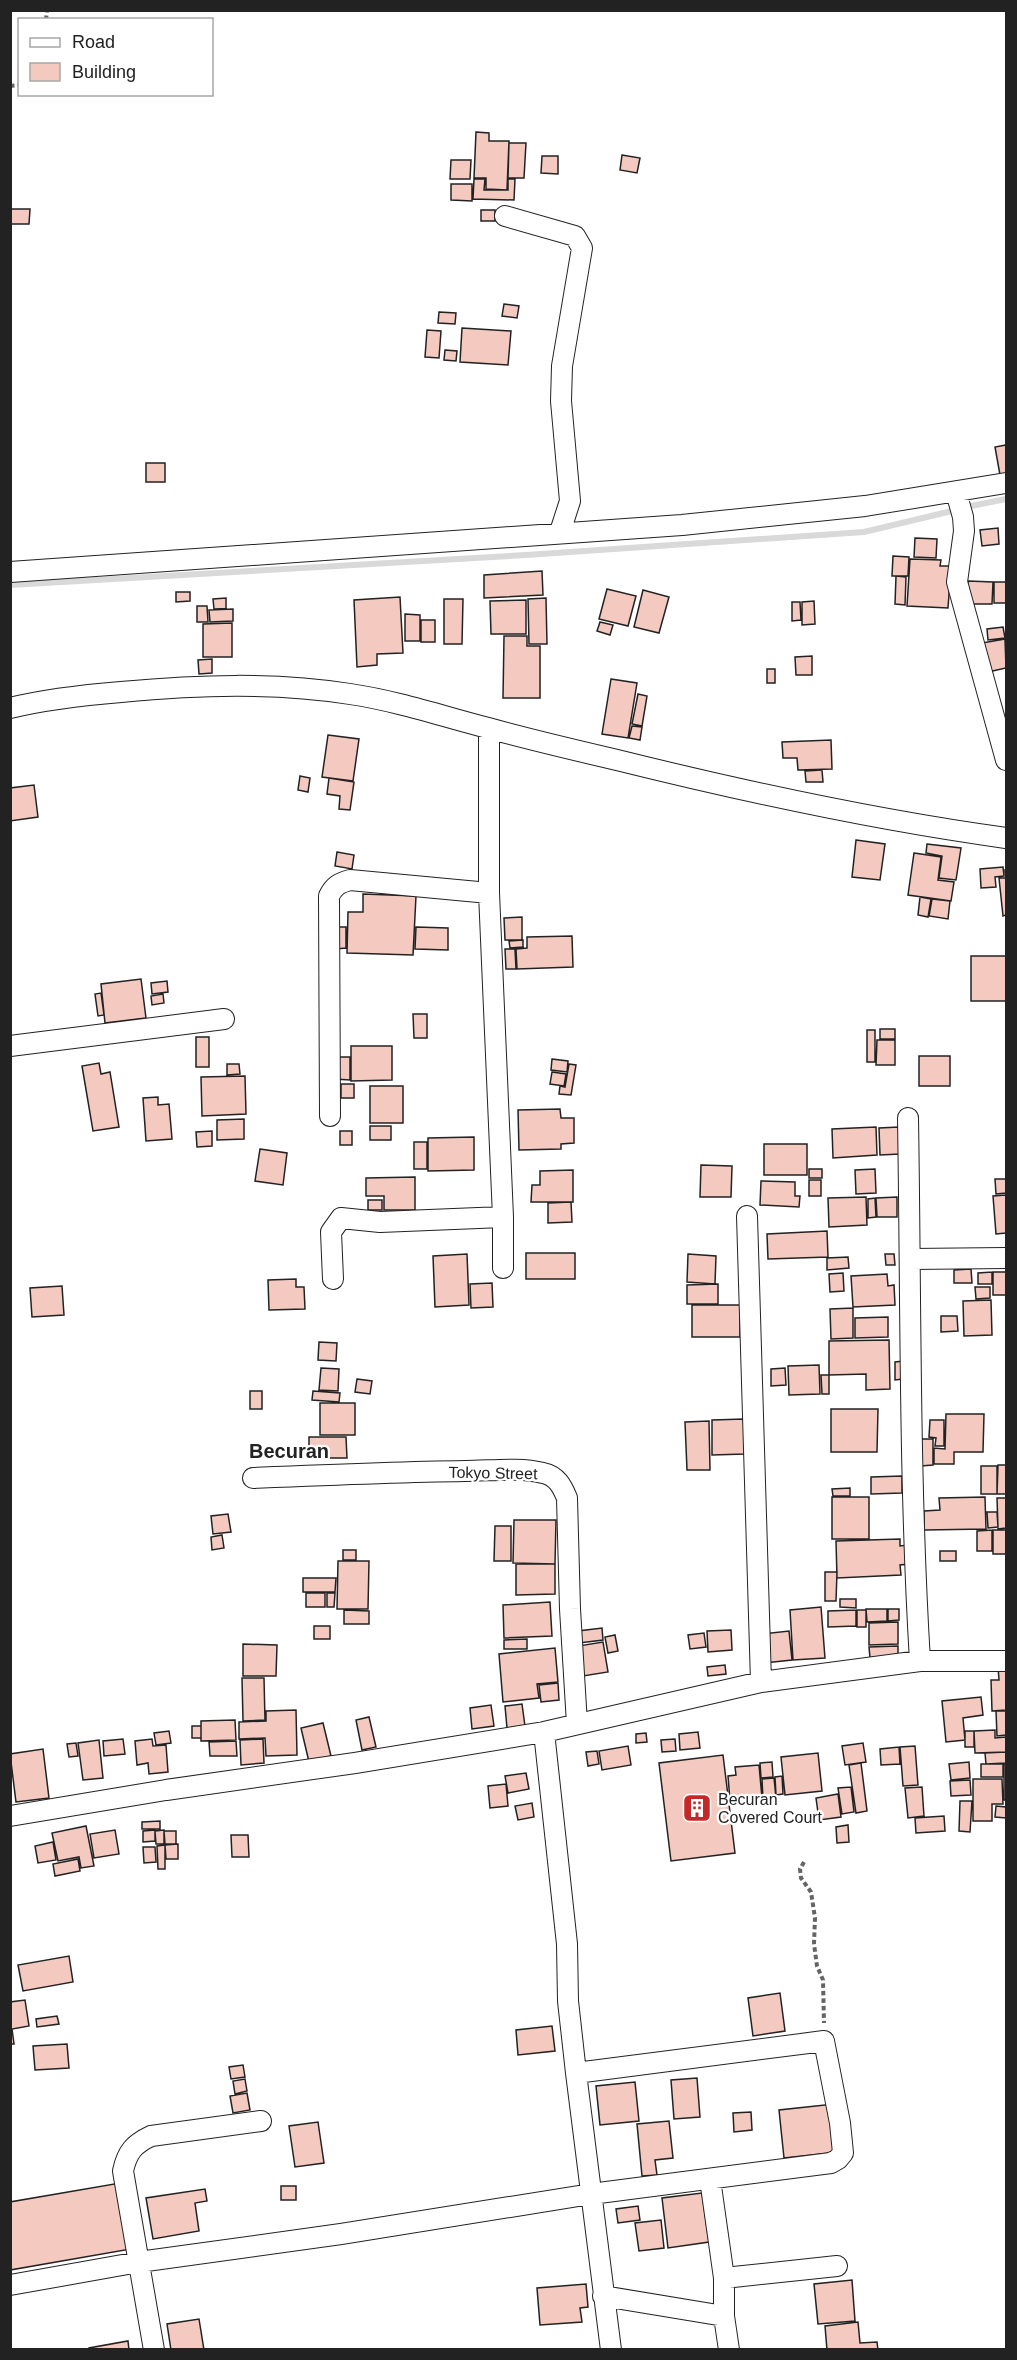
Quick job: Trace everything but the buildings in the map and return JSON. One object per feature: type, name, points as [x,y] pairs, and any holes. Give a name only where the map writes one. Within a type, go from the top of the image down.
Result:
[{"type":"street","points":[[505,216],[575,236],[582,248],[562,366],[561,401],[570,501],[560,532]]},
{"type":"street","points":[[10,572],[682,525],[819,511],[1006,483]]},
{"type":"street","points":[[956,492],[963,517],[964,531],[957,582],[1006,760]]},
{"type":"street","points":[[10,708],[48,699],[174,687],[249,685],[300,687],[353,694],[428,711],[489,729],[711,783],[883,819],[1006,838]]},
{"type":"street","points":[[489,729],[489,892],[503,1217],[503,1268]]},
{"type":"street","points":[[330,1116],[328,896],[333,888],[340,882],[350,880],[489,892]]},
{"type":"street","points":[[10,1046],[224,1019]]},
{"type":"street","points":[[908,1118],[911,1258],[910,1386],[920,1661]]},
{"type":"street","points":[[747,1216],[761,1682]]},
{"type":"street","points":[[333,1279],[331,1232],[341,1218],[380,1222],[503,1217]]},
{"type":"street","points":[[911,1258],[1006,1258]]},
{"type":"street","name":"Tokyo Street","points":[[253,1478],[395,1472],[509,1471],[543,1473],[554,1477],[562,1485],[567,1498],[570,1609],[577,1724]]},
{"type":"street","points":[[10,1816],[544,1732],[761,1682],[920,1661],[1006,1661]]},
{"type":"street","points":[[544,1732],[567,1944],[568,2001],[611,2349]]},
{"type":"street","points":[[10,2285],[139,2262],[329,2236],[591,2194],[831,2163],[843,2153],[844,2145],[824,2041],[576,2073]]},
{"type":"street","points":[[154,2349],[123,2170],[126,2156],[137,2143],[151,2136],[261,2121]]},
{"type":"street","points":[[710,2179],[724,2278],[723,2316],[729,2349]]},
{"type":"street","points":[[724,2278],[837,2266]]},
{"type":"street","points":[[603,2296],[723,2316]]},
{"type":"path","points":[[804,1862],[800,1869],[801,1878],[811,1893],[815,1918],[814,1944],[817,1966],[823,1980],[824,2041]]},
{"type":"waterway","points":[[971,506],[1006,499]]},
{"type":"waterway","points":[[10,585],[526,555],[864,532],[952,511]]},
{"type":"place","name":"Becuran Covered Court","points":[[697,1808]]},
{"type":"district","name":"Becuran","points":[[289,1451]]}]
